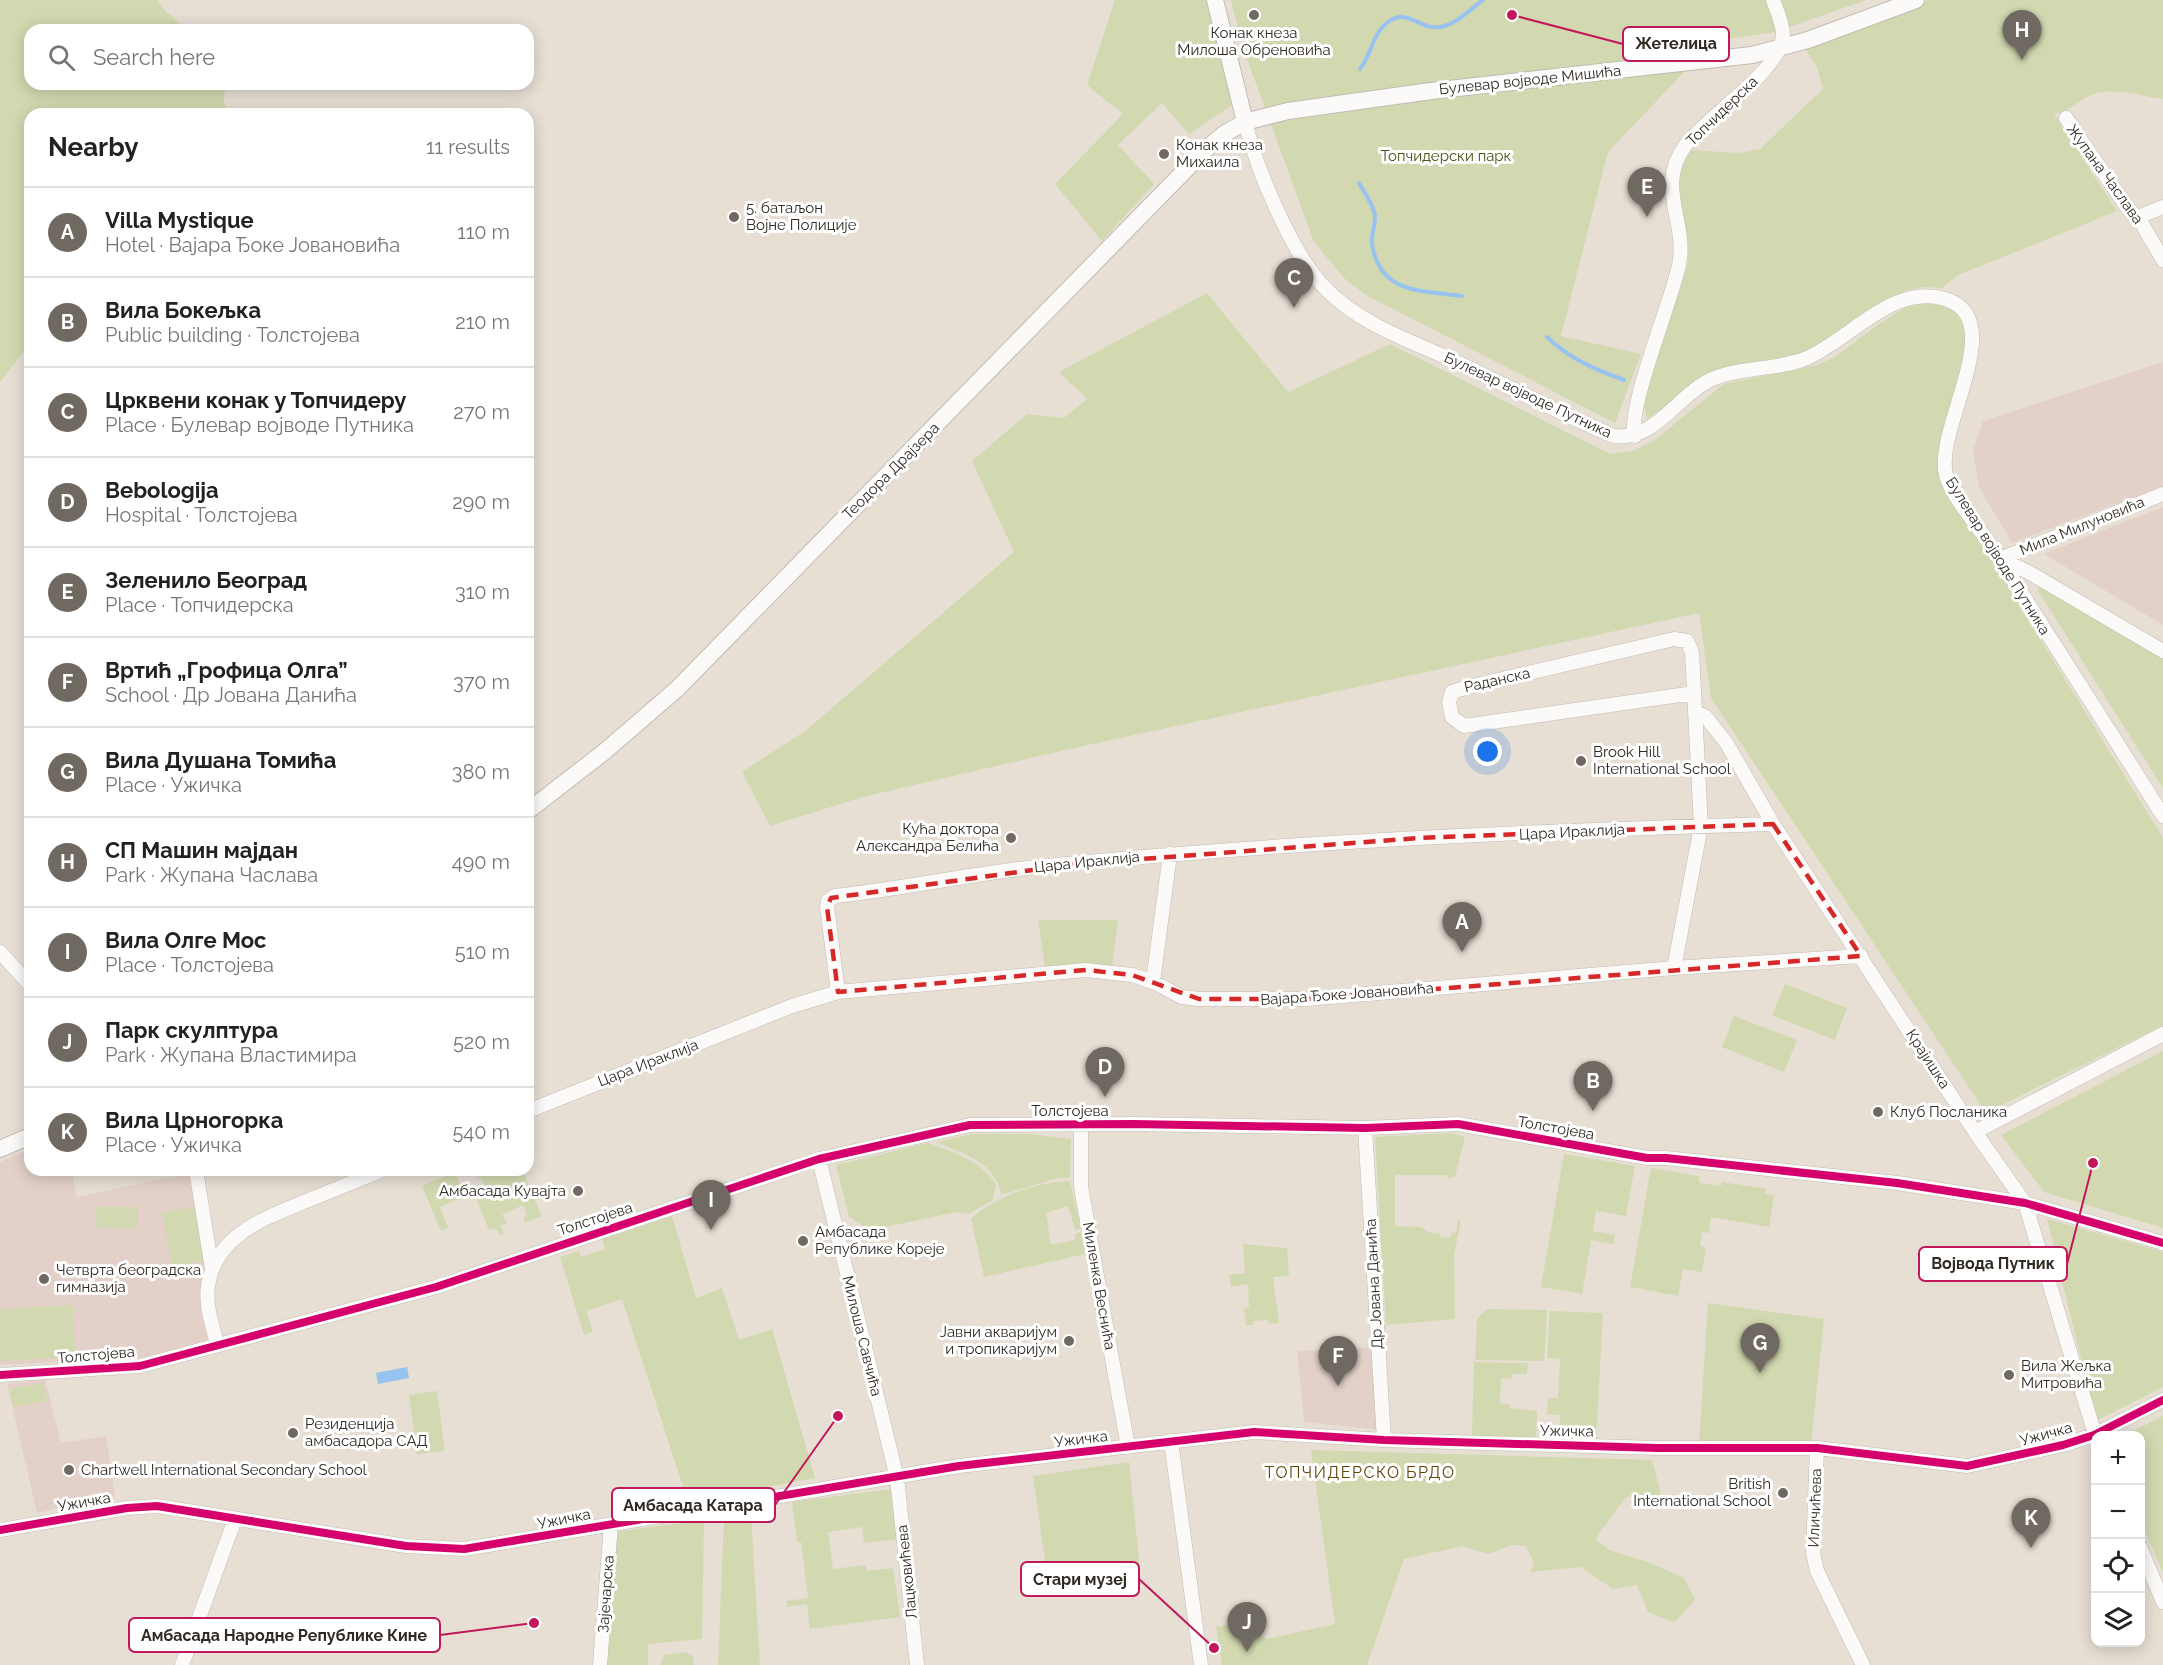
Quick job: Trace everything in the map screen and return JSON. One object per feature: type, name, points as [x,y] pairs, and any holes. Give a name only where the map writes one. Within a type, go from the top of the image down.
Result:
[{"type":"main road","points":[[1215,0],[1245,122]]},
{"type":"main road","name":"Булевар војводе Мишића","points":[[1245,122],[1338,102],[1740,57],[1780,48],[1916,0]]},
{"type":"main road","name":"Теодора Драјзера","points":[[534,806],[604,752],[677,689],[1206,149],[1224,134],[1245,122]]},
{"type":"main road","points":[[0,1149],[24,1139]]},
{"type":"street","points":[[1773,0],[1782,28],[1780,48]]},
{"type":"street","name":"Топчидерска","points":[[1635,436],[1632,426],[1635,408],[1660,332],[1681,254],[1680,236],[1671,198],[1675,165],[1683,149],[1701,127],[1767,69],[1780,48]]},
{"type":"street","name":"Жупана Часлава","points":[[2066,118],[2129,210],[2138,217],[2163,260]]},
{"type":"street","name":"Булевар војводе Путника","points":[[1245,122],[1260,166],[1297,249],[1316,278],[1343,304],[1394,333],[1612,435],[1635,436],[1707,382],[1806,358],[1904,298],[1923,294],[1944,298],[1966,311],[1973,332],[1964,382],[1945,447],[1946,473],[1952,488],[2000,559],[2163,816]]},
{"type":"street","points":[[2138,217],[2163,207]]},
{"type":"street","name":"Мила Милуновића","points":[[2000,559],[2163,494]]},
{"type":"street","points":[[2000,559],[2030,573],[2163,651]]},
{"type":"street","name":"Раданска","points":[[1674,968],[1701,826],[1692,652],[1687,640],[1674,639],[1468,687],[1452,692],[1449,702],[1454,720],[1464,726],[1694,693]]},
{"type":"street","name":"Крајишка","points":[[1696,712],[1706,717],[1727,744],[1773,824],[1975,1132],[2025,1203],[2093,1431]]},
{"type":"street","name":"Цара Ираклија","points":[[534,1109],[792,1006],[838,992],[827,907],[831,898],[1034,867],[1170,854],[1419,838],[1773,824]]},
{"type":"street","points":[[1153,982],[1170,854]]},
{"type":"street","points":[[0,952],[24,978]]},
{"type":"street","name":"Вајара Ђоке Јовановића","points":[[838,992],[1086,970],[1113,972],[1153,982],[1182,997],[1306,999],[1674,968],[1861,956]]},
{"type":"street","points":[[1975,1132],[2163,1034]]},
{"type":"street","name":"Толстојева","points":[[0,1376],[128,1368],[217,1345],[436,1287],[819,1159],[969,1125],[1081,1124],[1365,1128],[1458,1124],[1647,1158],[1666,1158],[1896,1183],[2025,1203],[2163,1243]]},
{"type":"street","name":"Миленка Веснића","points":[[1081,1124],[1081,1187],[1128,1447]]},
{"type":"street","name":"Др Јована Данића","points":[[1365,1128],[1384,1440]]},
{"type":"street","name":"Милоша Савчића","points":[[819,1159],[897,1478]]},
{"type":"street","points":[[197,1176],[212,1269]]},
{"type":"street","points":[[217,1345],[208,1305],[207,1289],[212,1269],[227,1245],[256,1222],[368,1176]]},
{"type":"street","name":"Ужичка","points":[[2104,1431],[2163,1400]]},
{"type":"street","name":"Ужичка","points":[[0,1530],[142,1506],[172,1507],[406,1546],[447,1549],[517,1541],[959,1466],[1254,1432],[1384,1440],[1657,1448],[1817,1448],[1966,1466],[2091,1437]]},
{"type":"street","points":[[1171,1441],[1201,1665]]},
{"type":"street","name":"Иличићева","points":[[1817,1448],[1813,1553],[1817,1571],[1863,1665]]},
{"type":"street","name":"Лацковићева","points":[[897,1478],[917,1665]]},
{"type":"street","points":[[182,1665],[235,1519]]},
{"type":"street","name":"Зајечарска","points":[[600,1665],[611,1524]]},
{"type":"street","points":[[2145,1559],[2163,1602]]},
{"type":"highlighted area","points":[[1773,824],[1861,956],[1306,999],[1199,999],[1132,975],[1086,970],[838,992],[827,907],[831,898],[1076,864],[1419,838]]},
{"type":"shaded area","points":[[2163,362],[2163,486],[2012,543],[1979,487],[1973,451],[1983,421]]},
{"type":"shaded area","points":[[2163,507],[2163,625],[2044,554],[2111,527]]},
{"type":"shaded area","points":[[24,1152],[24,1176],[73,1176],[76,1197],[177,1176],[192,1176],[209,1266],[205,1319],[209,1343],[114,1366],[102,1367],[100,1360],[0,1365],[0,1162]]},
{"type":"shaded area","points":[[1372,1347],[1379,1430],[1304,1422],[1297,1351]]},
{"type":"shaded area","name":"Chartwell International Secondary School","points":[[45,1379],[61,1443],[106,1436],[115,1496],[37,1513],[7,1384]]},
{"type":"green space","points":[[0,0],[158,0],[165,11],[181,24],[24,24],[24,90],[225,90],[224,102],[228,108],[24,108],[24,351],[0,382]]},
{"type":"green space","points":[[1115,0],[1207,0],[1227,61],[1235,103],[1189,134],[1162,103],[1118,145],[1154,184],[1102,241],[1055,184],[1123,114],[1087,85]]},
{"type":"green space","name":"Топчидерски парк","points":[[1231,0],[1866,0],[1776,32],[1687,45],[1688,68],[1608,152],[1561,336],[1641,354],[1615,423],[1366,295],[1345,279],[1314,242],[1243,48]]},
{"type":"green space","points":[[1928,0],[2163,0],[2163,99],[2121,92],[2096,93],[2054,114],[2117,211],[1958,275],[1942,288],[1925,287],[1907,290],[1799,356],[1682,394],[1647,419],[1643,402],[1688,263],[1687,237],[1678,199],[1680,174],[1690,150],[1738,153],[1760,149],[1823,89],[1817,67],[1805,49]]},
{"type":"green space","points":[[1207,293],[1288,392],[1390,344],[1610,454],[1632,451],[1652,442],[1724,384],[1817,365],[1836,356],[1907,306],[1934,303],[1957,312],[1964,320],[1967,352],[1939,454],[1941,484],[1995,566],[2163,838],[2163,1025],[1986,1113],[1711,698],[1699,613],[1065,750],[863,797],[770,826],[742,772],[805,731],[1014,552],[972,461],[1027,414],[1064,418],[1087,399],[1059,372]]},
{"type":"green space","points":[[2041,586],[2163,657],[2163,788],[2040,594],[2038,589]]},
{"type":"green space","points":[[1038,920],[1118,920],[1112,968],[1045,967]]},
{"type":"green space","points":[[1785,984],[1847,1008],[1835,1040],[1772,1015]]},
{"type":"green space","points":[[1734,1016],[1797,1040],[1784,1072],[1722,1047]]},
{"type":"green space","points":[[2163,1051],[2163,1228],[2044,1192],[2001,1135]]},
{"type":"green space","points":[[1450,1133],[1465,1137],[1455,1177],[1395,1175],[1395,1226],[1421,1227],[1428,1232],[1440,1234],[1440,1237],[1450,1238],[1452,1232],[1456,1233],[1458,1221],[1461,1221],[1454,1255],[1455,1319],[1386,1325],[1375,1137]]},
{"type":"green space","points":[[972,1134],[1031,1134],[1071,1139],[1070,1178],[1058,1178],[1001,1195],[998,1184],[986,1167],[967,1155],[936,1142]]},
{"type":"green space","points":[[928,1143],[957,1154],[983,1169],[996,1184],[993,1200],[968,1214],[957,1212],[875,1229],[865,1227],[849,1217],[836,1165]]},
{"type":"green space","points":[[1564,1154],[1635,1166],[1626,1216],[1596,1211],[1593,1231],[1615,1235],[1613,1244],[1591,1240],[1582,1294],[1541,1287]]},
{"type":"green space","points":[[1651,1168],[1699,1176],[1699,1183],[1721,1186],[1722,1182],[1766,1189],[1765,1194],[1774,1195],[1769,1227],[1711,1217],[1709,1233],[1702,1232],[1700,1246],[1706,1248],[1702,1272],[1683,1269],[1678,1296],[1630,1287]]},
{"type":"green space","points":[[446,1176],[457,1176],[465,1196],[440,1207],[448,1228],[441,1231],[422,1186]]},
{"type":"green space","points":[[478,1176],[525,1176],[542,1216],[526,1223],[523,1218],[527,1214],[523,1205],[502,1215],[507,1223],[500,1226],[504,1234],[501,1235],[495,1228],[489,1230],[475,1196],[488,1189]]},
{"type":"green space","points":[[1070,1181],[1081,1229],[1075,1230],[1068,1206],[1046,1213],[1051,1245],[1075,1240],[1075,1234],[1081,1232],[1085,1254],[984,1277],[971,1219],[1004,1197],[1031,1187]]},
{"type":"green space","points":[[96,1207],[138,1207],[138,1228],[97,1228]]},
{"type":"green space","points":[[194,1207],[204,1260],[172,1266],[162,1213]]},
{"type":"green space","points":[[671,1213],[696,1298],[722,1288],[739,1340],[772,1329],[815,1478],[688,1502],[622,1299],[586,1311],[593,1332],[584,1335],[560,1257],[579,1251],[581,1257],[605,1249],[602,1238]]},
{"type":"green space","points":[[2047,1219],[2163,1252],[2163,1387],[2096,1421]]},
{"type":"green space","points":[[1243,1244],[1287,1248],[1289,1276],[1273,1277],[1279,1323],[1269,1324],[1268,1320],[1253,1321],[1253,1325],[1246,1326],[1244,1308],[1249,1307],[1248,1284],[1231,1287],[1229,1275],[1245,1273]]},
{"type":"green space","points":[[1708,1303],[1824,1319],[1811,1444],[1699,1442]]},
{"type":"green space","points":[[73,1305],[75,1357],[0,1361],[0,1309]]},
{"type":"green space","points":[[1487,1309],[1547,1310],[1544,1361],[1475,1360],[1477,1319]]},
{"type":"green space","points":[[1550,1311],[1603,1313],[1596,1441],[1559,1439],[1560,1415],[1547,1414],[1548,1398],[1558,1398],[1560,1359],[1547,1358]]},
{"type":"green space","points":[[1474,1362],[1528,1363],[1527,1374],[1512,1374],[1511,1379],[1501,1378],[1500,1403],[1510,1404],[1510,1408],[1537,1411],[1536,1439],[1472,1437]]},
{"type":"green space","points":[[44,1383],[47,1401],[13,1407],[10,1389]]},
{"type":"green space","points":[[437,1391],[445,1451],[417,1454],[409,1395]]},
{"type":"green space","points":[[2163,1416],[2163,1572],[2145,1532],[2145,1431],[2132,1431]]},
{"type":"green space","points":[[1311,1450],[1652,1460],[1662,1499],[1647,1504],[1642,1495],[1626,1497],[1595,1539],[1609,1550],[1648,1562],[1684,1578],[1695,1600],[1674,1623],[1648,1612],[1637,1585],[1613,1589],[1580,1567],[1530,1572],[1534,1563],[1526,1546],[1512,1545],[1488,1554],[1463,1546],[1404,1559],[1367,1665],[1222,1665],[1216,1627],[1242,1622],[1267,1639],[1335,1624]]},
{"type":"green space","points":[[1129,1462],[1140,1569],[1048,1582],[1033,1476]]},
{"type":"green space","points":[[892,1489],[898,1539],[864,1543],[862,1527],[828,1532],[833,1569],[866,1565],[867,1571],[893,1568],[900,1617],[810,1629],[807,1604],[787,1607],[786,1601],[808,1598],[801,1542],[797,1542],[792,1502]]},
{"type":"green space","points":[[751,1514],[760,1665],[718,1665],[724,1518]]},
{"type":"green space","points":[[704,1520],[702,1639],[648,1644],[648,1665],[605,1665],[614,1532]]},
{"type":"green space","points":[[684,1652],[693,1656],[694,1665],[660,1665],[664,1655]]},
{"type":"water","points":[[407,1367],[409,1378],[378,1384],[376,1373]]},
{"type":"waterway","points":[[1360,69],[1379,32],[1395,18],[1408,18],[1427,26],[1440,27],[1458,20],[1483,0]]},
{"type":"waterway","points":[[1359,183],[1375,213],[1372,244],[1377,261],[1384,273],[1405,287],[1462,296]]},
{"type":"waterway","points":[[1547,337],[1583,363],[1624,380]]},
{"type":"cycle path","points":[[0,1375],[140,1366],[436,1287],[819,1159],[970,1125],[1133,1124],[1365,1128],[1458,1124],[1647,1158],[1666,1158],[1897,1183],[2025,1203],[2163,1243]]},
{"type":"cycle path","points":[[0,1530],[127,1508],[157,1506],[406,1546],[464,1549],[959,1466],[1254,1432],[1384,1440],[1657,1448],[1817,1448],[1967,1466],[2063,1445],[2094,1435],[2163,1400]]},
{"type":"place","name":"Конак кнеза Милоша Обреновића","points":[[1254,15]]},
{"type":"place","name":"Жетелица","points":[[1512,15]]},
{"type":"place","name":"СП Машин мајдан","points":[[2022,60]]},
{"type":"place","name":"Конак кнеза Михаила","points":[[1164,154]]},
{"type":"place","name":"5. батаљон Војне Полиције","points":[[734,217]]},
{"type":"place","name":"Зеленило Београд","points":[[1647,217]]},
{"type":"place","name":"Црквени конак у Топчидеру","points":[[1294,308]]},
{"type":"place","name":"Brook Hill International School","points":[[1581,761]]},
{"type":"place","name":"Кућа доктора Александра Белића","points":[[1011,838]]},
{"type":"place","name":"Villa Mystique","points":[[1462,952]]},
{"type":"place","name":"Bebologija","points":[[1105,1097]]},
{"type":"place","name":"Вила Бокељка","points":[[1593,1111]]},
{"type":"place","name":"Клуб Посланика","points":[[1878,1112]]},
{"type":"place","name":"Војвода Путник","points":[[2093,1163]]},
{"type":"place","name":"Амбасада Кувајта","points":[[578,1191]]},
{"type":"place","name":"Вила Олге Мос","points":[[711,1230]]},
{"type":"place","name":"Амбасада Републике Кореје","points":[[803,1241]]},
{"type":"place","name":"Четврта београдска гимназија","points":[[44,1279]]},
{"type":"place","name":"Јавни акваријум и тропикаријум","points":[[1069,1341]]},
{"type":"place","name":"Вила Душана Томића","points":[[1760,1373]]},
{"type":"place","name":"Вила Жељка Митровића","points":[[2009,1375]]},
{"type":"place","name":"Вртић „Грофица Олга”","points":[[1338,1386]]},
{"type":"place","name":"Амбасада Катара","points":[[838,1416]]},
{"type":"place","name":"Резиденција амбасадора САД","points":[[293,1433]]},
{"type":"place","name":"Chartwell International Secondary School","points":[[69,1470]]},
{"type":"place","name":"British International School","points":[[1783,1493]]},
{"type":"place","name":"Вила Црногорка","points":[[2031,1548]]},
{"type":"place","name":"Амбасада Народне Републике Кине","points":[[534,1623]]},
{"type":"place","name":"Стари музеј","points":[[1214,1648]]},
{"type":"place","name":"Парк скулптура","points":[[1247,1652]]},
{"type":"district","name":"ТОПЧИДЕРСКО БРДО","points":[[1360,1472]]}]
